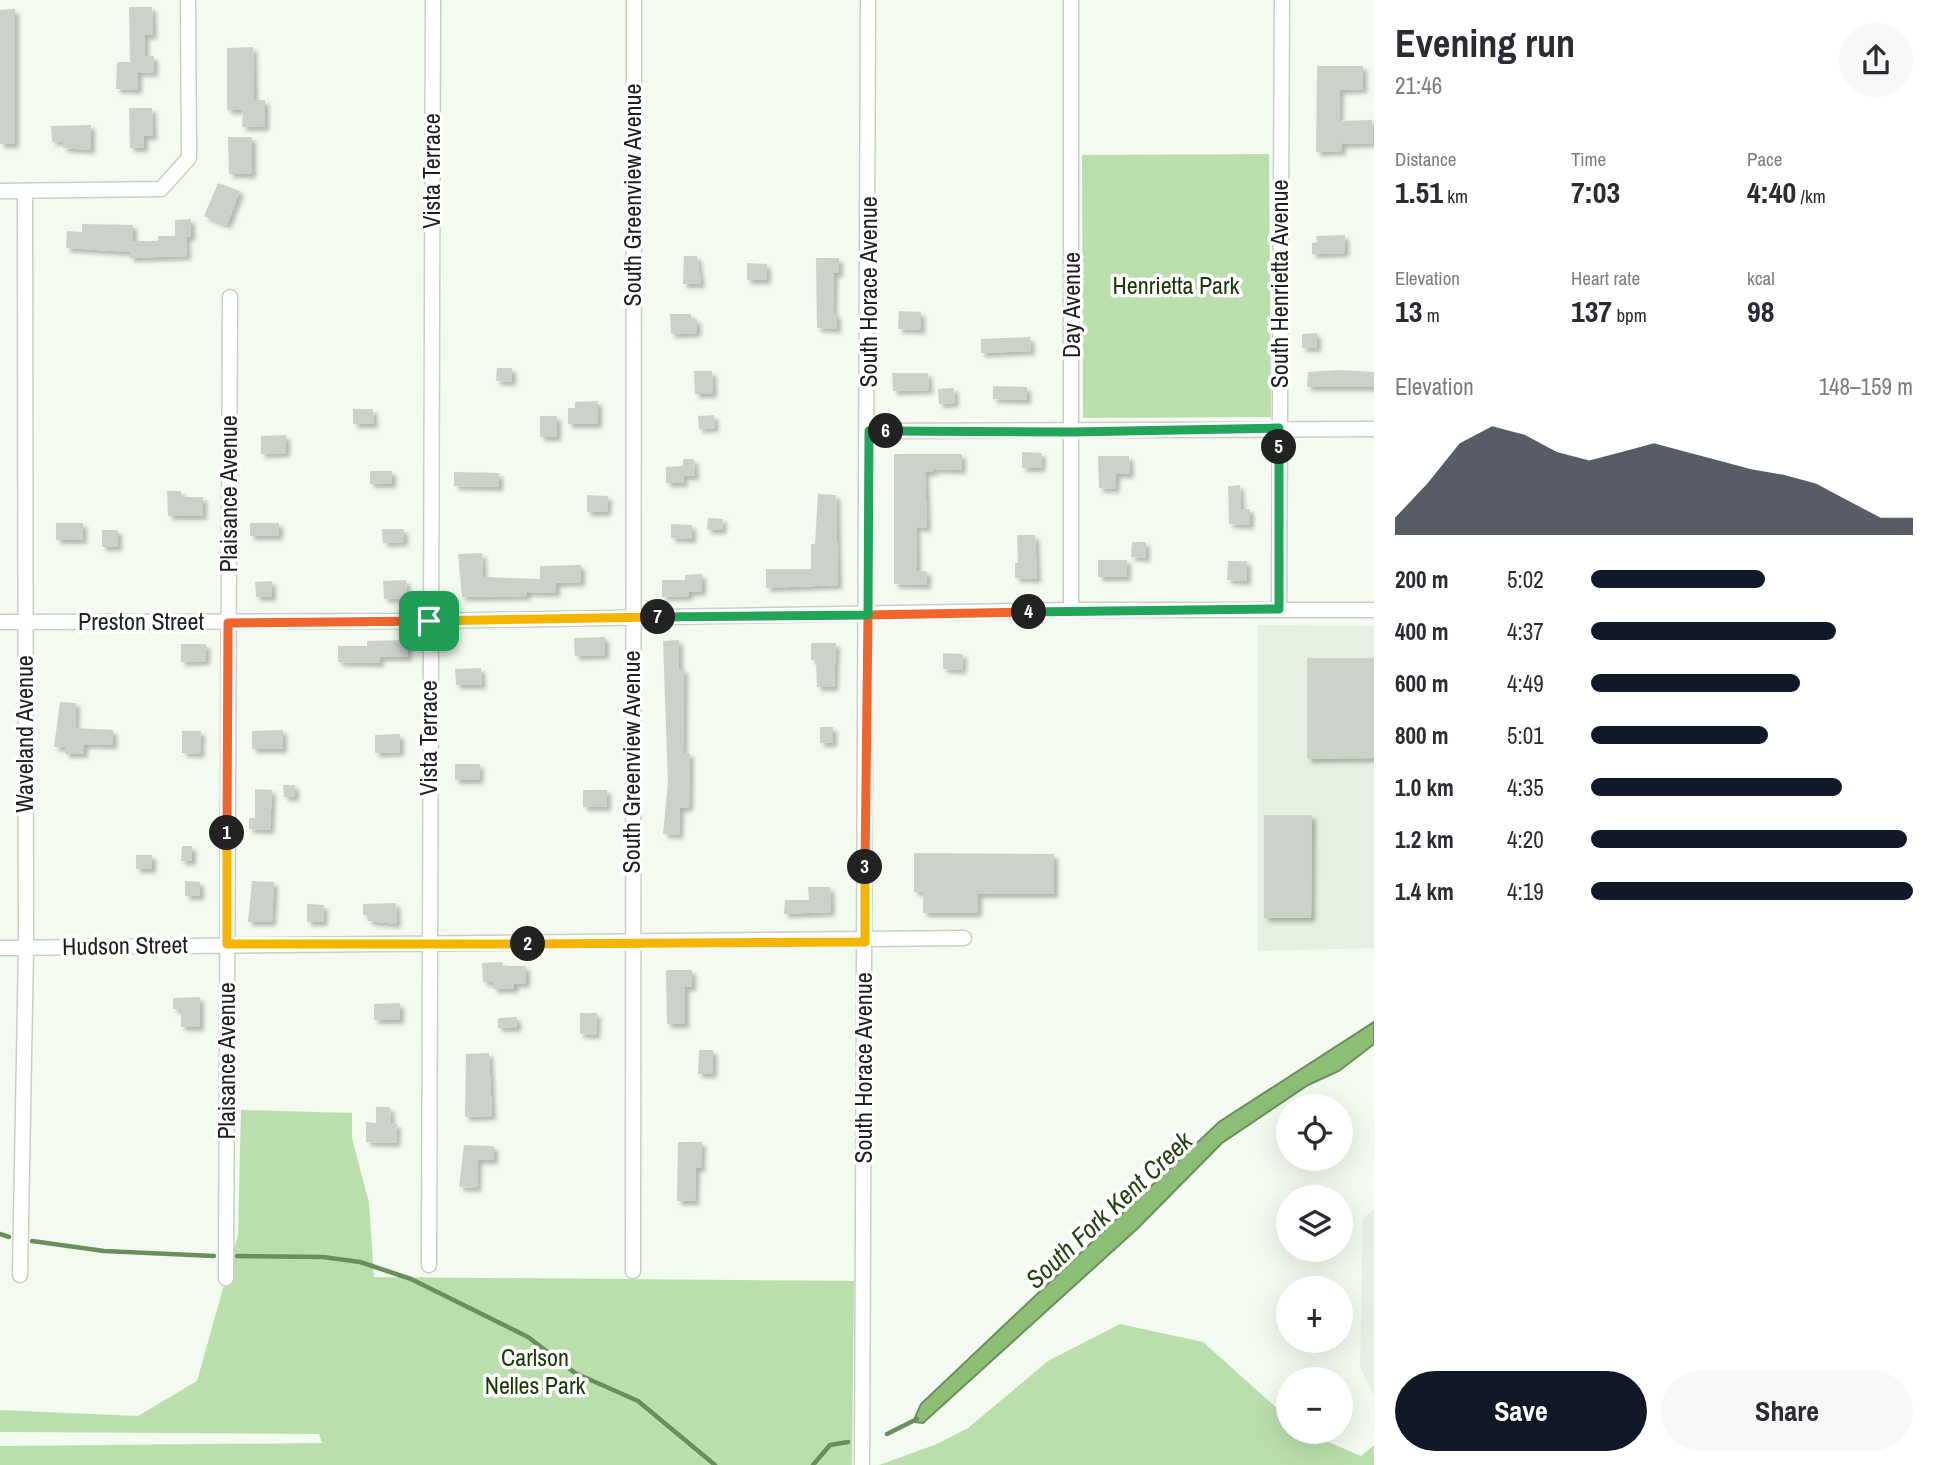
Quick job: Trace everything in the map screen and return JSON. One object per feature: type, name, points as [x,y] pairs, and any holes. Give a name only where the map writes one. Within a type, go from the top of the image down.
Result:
[{"type":"street","points":[[0,191],[161,189],[189,158],[188,0]]},
{"type":"street","name":"Vista Terrace","points":[[429,1265],[433,0]]},
{"type":"street","name":"South Greenview Avenue","points":[[633,1271],[634,0]]},
{"type":"street","name":"South Horace Avenue","points":[[863,1465],[869,431],[868,0]]},
{"type":"street","name":"Day Avenue","points":[[1071,0],[1071,610]]},
{"type":"street","name":"South Henrietta Avenue","points":[[1279,609],[1282,0]]},
{"type":"street","name":"Waveland Avenue","points":[[20,1275],[26,948],[24,192]]},
{"type":"street","name":"Plaisance Avenue","points":[[226,1278],[230,297]]},
{"type":"street","points":[[869,431],[1374,429]]},
{"type":"street","name":"Preston Street","points":[[0,622],[228,623],[1071,610],[1374,610]]},
{"type":"street","name":"Hudson Street","points":[[0,948],[227,944],[865,942],[964,938]]},
{"type":"shaded area","points":[[1258,625],[1374,626],[1374,948],[1258,951]]},
{"type":"shaded area","points":[[1374,1022],[1374,1044],[1339,1071],[1295,1094],[1276,1094],[1276,1107],[1222,1143],[1138,1228],[923,1423],[913,1422],[921,1404],[1219,1122]]},
{"type":"shaded area","points":[[1374,1210],[1374,1396],[1360,1367],[1363,1218]]},
{"type":"green space","name":"Henrietta Park","points":[[1269,154],[1271,417],[1083,418],[1082,155]]},
{"type":"green space","name":"Carlson Nelles Park","points":[[241,1110],[352,1113],[352,1138],[369,1203],[374,1277],[854,1281],[852,1465],[0,1465],[0,1446],[322,1443],[319,1434],[0,1432],[0,1410],[138,1416],[197,1381],[238,1235]]},
{"type":"green space","points":[[1120,1324],[1203,1342],[1276,1407],[1276,1444],[1333,1444],[1361,1456],[1374,1445],[1374,1465],[879,1465],[937,1444],[968,1428],[1048,1361]]},
{"type":"building","points":[[129,7],[152,7],[153,35],[145,35],[145,56],[154,56],[154,73],[138,72],[138,90],[116,89],[117,62],[130,62]]},
{"type":"building","points":[[15,9],[15,144],[0,144],[0,10]]},
{"type":"building","points":[[253,47],[254,100],[265,100],[265,127],[242,127],[243,110],[227,110],[227,48]]},
{"type":"building","points":[[1317,66],[1363,66],[1363,89],[1340,90],[1339,121],[1372,120],[1373,143],[1342,144],[1342,151],[1316,152]]},
{"type":"building","points":[[129,108],[152,108],[153,136],[144,136],[144,148],[130,148]]},
{"type":"building","points":[[91,125],[91,150],[63,148],[63,141],[52,142],[51,126]]},
{"type":"building","points":[[228,137],[252,137],[252,174],[229,174]]},
{"type":"building","points":[[218,183],[240,191],[227,225],[204,216]]},
{"type":"building","points":[[191,219],[191,237],[186,237],[187,256],[130,258],[130,252],[66,248],[67,231],[82,232],[82,224],[133,225],[133,241],[158,241],[158,236],[175,236],[175,220]]},
{"type":"building","points":[[1345,235],[1345,253],[1312,254],[1312,243],[1317,242],[1316,236]]},
{"type":"building","points":[[684,256],[697,256],[701,284],[683,284]]},
{"type":"building","points":[[816,258],[839,258],[839,273],[834,273],[833,314],[837,314],[837,329],[817,328]]},
{"type":"building","points":[[747,263],[767,264],[767,280],[747,280]]},
{"type":"building","points":[[899,311],[921,312],[921,330],[898,329]]},
{"type":"building","points":[[670,314],[691,314],[691,319],[697,319],[697,333],[671,334]]},
{"type":"building","points":[[1317,333],[1317,348],[1302,348],[1302,334]]},
{"type":"building","points":[[1030,337],[1031,351],[981,353],[981,339]]},
{"type":"building","points":[[497,368],[512,368],[512,382],[496,381]]},
{"type":"building","points":[[694,371],[712,371],[713,394],[695,394]]},
{"type":"building","points":[[1308,372],[1374,372],[1374,387],[1307,387]]},
{"type":"building","points":[[892,373],[928,373],[929,390],[893,391]]},
{"type":"building","points":[[993,386],[1027,387],[1027,400],[993,399]]},
{"type":"building","points":[[954,388],[955,403],[939,404],[938,389]]},
{"type":"building","points":[[598,401],[598,424],[568,424],[568,408],[575,408],[575,402]]},
{"type":"building","points":[[353,409],[373,409],[374,424],[353,424]]},
{"type":"building","points":[[714,415],[715,428],[699,429],[698,416]]},
{"type":"building","points":[[540,416],[557,416],[557,437],[540,437]]},
{"type":"building","points":[[286,435],[286,453],[261,454],[261,436]]},
{"type":"building","points":[[1022,452],[1042,453],[1041,468],[1022,468]]},
{"type":"building","points":[[894,454],[962,454],[962,470],[933,469],[933,472],[925,472],[927,528],[916,527],[917,571],[927,571],[927,585],[894,584]]},
{"type":"building","points":[[1098,456],[1129,456],[1130,474],[1116,474],[1115,489],[1099,488]]},
{"type":"building","points":[[683,459],[694,459],[695,476],[683,476],[684,483],[666,483],[666,467],[683,466]]},
{"type":"building","points":[[370,471],[392,471],[392,484],[370,484]]},
{"type":"building","points":[[454,472],[499,473],[499,487],[454,486]]},
{"type":"building","points":[[1240,485],[1241,509],[1250,509],[1250,525],[1229,524],[1228,486]]},
{"type":"building","points":[[167,491],[181,491],[181,497],[203,497],[203,516],[168,516]]},
{"type":"building","points":[[818,494],[836,495],[838,585],[766,588],[766,569],[811,569],[811,544],[815,544]]},
{"type":"building","points":[[587,495],[608,496],[607,512],[587,512]]},
{"type":"building","points":[[708,518],[723,519],[722,530],[707,530]]},
{"type":"building","points":[[56,523],[83,523],[83,540],[56,540]]},
{"type":"building","points":[[250,523],[279,523],[279,536],[250,536]]},
{"type":"building","points":[[671,524],[692,525],[692,539],[671,538]]},
{"type":"building","points":[[382,529],[404,529],[404,542],[383,543]]},
{"type":"building","points":[[102,530],[118,530],[118,547],[102,547]]},
{"type":"building","points":[[1017,535],[1035,535],[1037,579],[1015,578],[1015,563],[1018,563]]},
{"type":"building","points":[[1132,542],[1146,542],[1146,558],[1131,557]]},
{"type":"building","points":[[482,553],[483,577],[540,579],[540,566],[581,565],[581,582],[556,583],[556,593],[527,592],[527,596],[462,597],[458,554]]},
{"type":"building","points":[[1098,560],[1127,560],[1127,577],[1098,577]]},
{"type":"building","points":[[1228,561],[1247,561],[1247,581],[1227,580]]},
{"type":"building","points":[[702,574],[702,591],[689,592],[689,596],[662,597],[662,580],[685,580],[685,575]]},
{"type":"building","points":[[406,580],[407,598],[384,599],[383,581]]},
{"type":"building","points":[[272,581],[272,597],[256,597],[255,582]]},
{"type":"building","points":[[605,637],[605,655],[575,656],[574,638]]},
{"type":"building","points":[[408,640],[408,657],[380,657],[380,663],[338,662],[338,646],[367,646],[367,641]]},
{"type":"building","points":[[679,640],[679,669],[684,669],[683,753],[690,753],[689,807],[680,808],[679,835],[663,834],[668,782],[663,641]]},
{"type":"building","points":[[811,643],[836,643],[834,687],[817,687],[816,660],[811,660]]},
{"type":"building","points":[[181,644],[206,644],[206,661],[181,662]]},
{"type":"building","points":[[943,653],[963,654],[962,670],[943,669]]},
{"type":"building","points":[[1307,658],[1374,658],[1374,758],[1307,759]]},
{"type":"building","points":[[481,668],[482,685],[456,685],[455,669]]},
{"type":"building","points":[[60,702],[76,703],[75,728],[113,730],[113,745],[84,744],[84,754],[65,754],[65,747],[54,747]]},
{"type":"building","points":[[820,727],[833,727],[833,743],[820,743]]},
{"type":"building","points":[[283,730],[283,749],[252,749],[252,731]]},
{"type":"building","points":[[182,731],[201,731],[200,754],[182,753]]},
{"type":"building","points":[[400,734],[400,752],[375,753],[375,735]]},
{"type":"building","points":[[455,764],[480,764],[479,780],[455,780]]},
{"type":"building","points":[[283,785],[295,785],[295,797],[284,797]]},
{"type":"building","points":[[255,789],[272,790],[270,830],[249,829],[249,818],[255,818]]},
{"type":"building","points":[[583,790],[607,790],[607,807],[583,807]]},
{"type":"building","points":[[1264,815],[1312,815],[1311,918],[1264,918]]},
{"type":"building","points":[[182,846],[192,846],[192,861],[181,861]]},
{"type":"building","points":[[914,853],[1054,854],[1054,894],[978,894],[978,913],[923,913],[923,892],[914,892]]},
{"type":"building","points":[[136,855],[152,855],[152,869],[136,869]]},
{"type":"building","points":[[185,881],[200,882],[200,896],[185,896]]},
{"type":"building","points":[[252,881],[274,882],[272,922],[248,922]]},
{"type":"building","points":[[808,887],[830,887],[831,912],[784,914],[785,900],[809,900]]},
{"type":"building","points":[[396,903],[397,924],[368,921],[368,915],[363,915],[363,904]]},
{"type":"building","points":[[307,904],[324,905],[323,922],[307,922]]},
{"type":"building","points":[[502,962],[502,966],[526,966],[526,983],[514,984],[514,989],[493,989],[493,982],[483,982],[482,963]]},
{"type":"building","points":[[666,970],[692,970],[692,987],[685,987],[685,1024],[667,1024]]},
{"type":"building","points":[[200,997],[200,1027],[181,1027],[181,1009],[173,1009],[173,998]]},
{"type":"building","points":[[400,1003],[400,1020],[374,1020],[374,1004]]},
{"type":"building","points":[[580,1013],[597,1013],[596,1035],[580,1034]]},
{"type":"building","points":[[517,1017],[517,1028],[498,1028],[498,1018]]},
{"type":"building","points":[[699,1050],[713,1050],[713,1074],[698,1074]]},
{"type":"building","points":[[489,1053],[492,1116],[465,1117],[466,1054]]},
{"type":"building","points":[[376,1107],[390,1107],[391,1123],[397,1124],[396,1143],[366,1142],[366,1122],[376,1123]]},
{"type":"building","points":[[678,1142],[702,1142],[701,1168],[696,1168],[695,1201],[677,1201]]},
{"type":"building","points":[[464,1145],[494,1146],[494,1160],[478,1160],[477,1188],[459,1187]]},
{"type":"waterway","points":[[0,1234],[9,1237]]},
{"type":"waterway","points":[[32,1241],[104,1251],[214,1256]]},
{"type":"waterway","points":[[237,1256],[323,1257],[360,1262],[411,1279],[528,1337],[575,1373],[638,1401],[715,1465]]},
{"type":"waterway","name":"South Fork Kent Creek","points":[[887,1434],[917,1419]]},
{"type":"waterway","name":"South Fork Kent Creek","points":[[813,1465],[830,1445],[848,1442]]},
{"type":"route","points":[[429,621],[228,623],[227,944],[865,942],[868,615],[1279,609],[1279,428],[1072,432],[869,431],[868,615],[429,621]]}]
